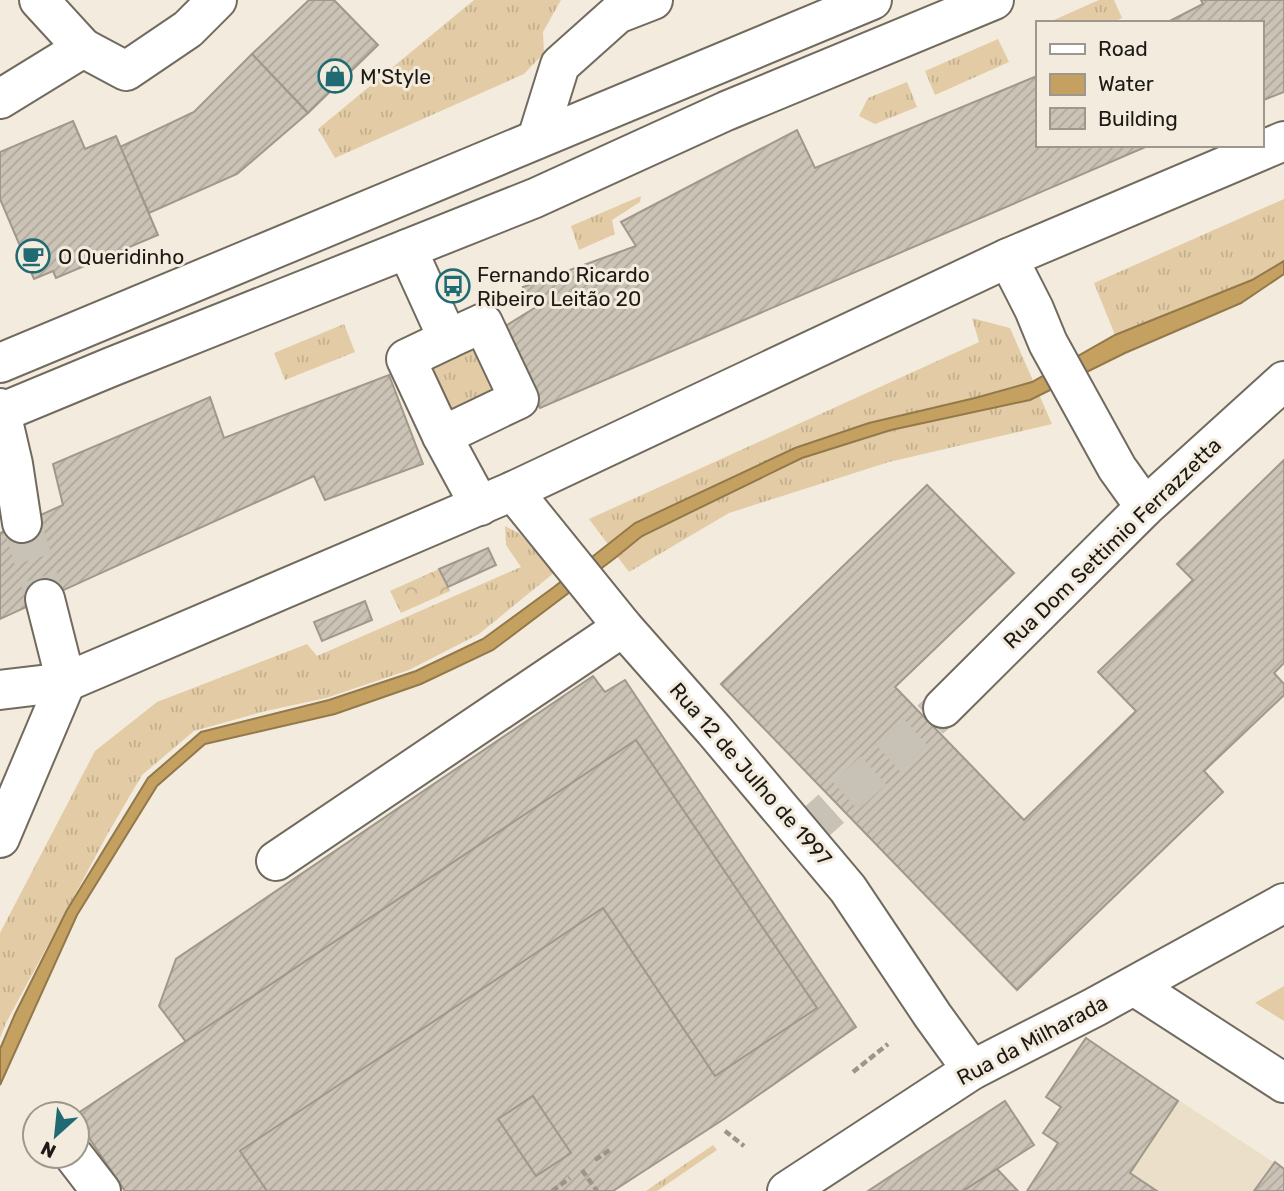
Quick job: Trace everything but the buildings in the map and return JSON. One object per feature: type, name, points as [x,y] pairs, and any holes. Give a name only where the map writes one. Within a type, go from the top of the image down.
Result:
[{"type":"street","points":[[39,0],[83,48],[126,71],[188,29],[217,0]]},
{"type":"street","points":[[537,139],[560,65],[617,14],[653,0]]},
{"type":"street","points":[[0,363],[872,0]]},
{"type":"street","points":[[878,0],[897,41]]},
{"type":"street","points":[[22,523],[13,464],[0,411],[534,198],[726,111],[994,0]]},
{"type":"street","points":[[0,99],[83,48]]},
{"type":"street","points":[[0,690],[66,682],[496,499],[1009,258],[1284,141]]},
{"type":"street","points":[[407,249],[448,340],[483,323],[519,399],[442,436]]},
{"type":"street","points":[[1009,258],[1048,343],[1117,468],[1145,507]]},
{"type":"street","name":"Rua 12 de Julho de 1997","points":[[448,340],[406,359],[442,436],[496,499],[623,627],[848,889],[972,1070]]},
{"type":"street","name":"Rua Dom Settimio Ferrazzetta","points":[[943,708],[1145,507],[1284,381]]},
{"type":"street","points":[[0,838],[66,682],[45,599]]},
{"type":"street","points":[[276,861],[623,627]]},
{"type":"street","name":"Rua da Milharada","points":[[787,1191],[972,1070],[1284,903]]},
{"type":"street","points":[[1133,986],[1284,1083]]},
{"type":"street","points":[[85,1170],[101,1191]]},
{"type":"path","points":[[853,1072],[888,1044]]},
{"type":"path","points":[[725,1131],[744,1146]]},
{"type":"path","points":[[595,1160],[611,1149]]},
{"type":"path","points":[[582,1170],[597,1191]]},
{"type":"path","points":[[552,1191],[569,1178]]},
{"type":"shaded area","points":[[1110,1055],[1284,1169],[1284,1191],[1027,1191]]},
{"type":"green space","points":[[474,0],[561,0],[543,32],[544,53],[524,74],[335,158],[318,129]]},
{"type":"green space","points":[[1099,0],[1114,0],[1122,18],[1115,21],[1052,21]]},
{"type":"green space","points":[[998,39],[1009,62],[935,95],[925,71]]},
{"type":"green space","points":[[907,82],[917,107],[875,124],[859,116],[868,98]]},
{"type":"green space","points":[[641,196],[640,202],[612,220],[615,234],[579,250],[571,226]]},
{"type":"green space","points":[[1284,199],[1284,261],[1252,280],[1115,335],[1094,283]]},
{"type":"green space","points":[[972,318],[1010,328],[1052,424],[889,462],[729,513],[629,572],[589,519],[979,342]]},
{"type":"green space","points":[[483,323],[519,399],[442,436],[406,359]]},
{"type":"green space","points":[[344,324],[355,352],[285,380],[274,353]]},
{"type":"green space","points":[[505,526],[520,534],[555,572],[479,634],[409,670],[326,698],[194,731],[142,775],[107,835],[0,1038],[0,933],[95,751],[157,702],[307,644],[317,656],[521,567],[506,545]]},
{"type":"green space","points":[[439,569],[450,591],[401,613],[390,591]]},
{"type":"green space","points":[[1284,986],[1284,1021],[1255,1003]]},
{"type":"green space","points":[[713,1145],[717,1150],[657,1191],[646,1191]]},
{"type":"water","points":[[1284,261],[1284,274],[1241,303],[1125,353],[1030,400],[891,430],[802,458],[642,536],[493,650],[421,684],[335,714],[205,744],[157,786],[77,915],[0,1085],[0,1049],[67,910],[148,778],[201,732],[329,700],[416,671],[483,639],[635,523],[795,448],[869,423],[1032,382],[1115,335],[1252,280]]},
{"type":"tunnel","points":[[22,523],[45,599]]},
{"type":"tunnel","points":[[803,834],[943,708]]},
{"type":"place","name":"M'Style","points":[[335,76]]},
{"type":"place","name":"O Queridinho","points":[[33,256]]},
{"type":"place","name":"Fernando Ricardo Ribeiro Leitão 20","points":[[453,286]]}]
